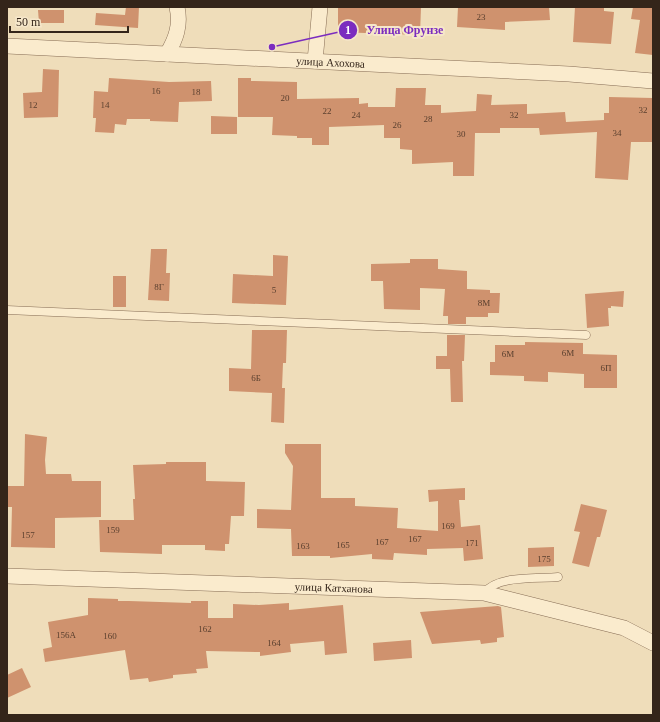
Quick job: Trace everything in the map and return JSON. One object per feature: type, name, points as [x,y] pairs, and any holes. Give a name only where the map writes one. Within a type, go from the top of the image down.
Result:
[{"type":"street","points":[[167,54],[178,34],[179,20],[177,7]]},
{"type":"street","points":[[315,61],[320,7]]},
{"type":"street","name":"улица Ахохова","points":[[7,46],[569,74],[653,81]]},
{"type":"street","name":"улица Катханова","points":[[7,576],[484,593],[624,628],[653,643]]},
{"type":"lane","points":[[7,310],[586,335]]},
{"type":"lane","points":[[484,593],[488,587],[504,580],[558,577]]},
{"type":"building","points":[[126,7],[139,7],[138,28],[95,25],[96,13],[125,15]]},
{"type":"building","points":[[338,7],[421,7],[420,35],[338,32]]},
{"type":"building","points":[[458,7],[549,7],[550,20],[505,22],[505,30],[457,27]]},
{"type":"building","points":[[575,7],[604,7],[604,11],[614,12],[611,44],[573,42]]},
{"type":"building","points":[[633,7],[653,7],[653,55],[635,53],[640,20],[631,19]]},
{"type":"building","points":[[38,10],[64,10],[64,23],[39,23]]},
{"type":"building","points":[[43,69],[59,70],[58,117],[24,118],[23,93],[42,92]]},
{"type":"building","points":[[109,78],[169,82],[211,81],[212,101],[179,102],[178,122],[150,121],[150,119],[127,119],[126,125],[115,124],[114,133],[95,132],[96,118],[93,118],[94,91],[108,92]]},
{"type":"building","points":[[238,78],[251,78],[251,81],[297,82],[297,99],[359,98],[359,104],[368,103],[368,107],[395,107],[396,88],[426,88],[425,105],[441,105],[441,113],[476,111],[477,94],[492,95],[491,105],[527,104],[527,114],[565,112],[566,122],[604,120],[604,113],[609,113],[609,97],[653,98],[653,142],[631,142],[628,180],[595,178],[597,132],[540,135],[539,128],[500,128],[500,133],[475,133],[474,176],[453,176],[453,162],[412,164],[412,150],[400,149],[400,138],[384,138],[384,125],[329,127],[329,145],[312,145],[312,138],[272,135],[273,117],[238,117]]},
{"type":"building","points":[[211,116],[237,117],[237,134],[211,134]]},
{"type":"building","points":[[151,249],[167,249],[166,273],[170,273],[169,301],[148,300]]},
{"type":"building","points":[[273,255],[288,256],[286,305],[232,303],[233,274],[273,276]]},
{"type":"building","points":[[410,259],[438,259],[438,269],[467,271],[467,289],[490,290],[490,293],[500,293],[499,313],[488,313],[488,317],[466,317],[466,324],[448,324],[448,316],[443,316],[445,289],[420,288],[420,310],[384,309],[383,281],[371,281],[371,264],[410,263]]},
{"type":"building","points":[[113,276],[126,276],[126,307],[113,307]]},
{"type":"building","points":[[624,291],[623,307],[611,306],[611,308],[608,308],[609,326],[587,328],[585,294]]},
{"type":"building","points":[[252,330],[287,330],[286,363],[283,363],[282,388],[285,388],[284,423],[271,422],[272,393],[229,391],[229,368],[251,369]]},
{"type":"building","points":[[447,335],[465,335],[464,361],[462,361],[463,402],[451,402],[450,369],[436,369],[436,356],[447,356]]},
{"type":"building","points":[[525,342],[583,343],[583,354],[617,355],[617,388],[584,388],[584,374],[548,372],[548,382],[524,381],[524,376],[490,375],[490,362],[495,362],[495,345],[525,345]]},
{"type":"building","points":[[25,434],[47,437],[45,460],[46,474],[71,474],[72,481],[101,481],[101,517],[55,518],[55,548],[11,547],[12,507],[7,507],[7,486],[24,486]]},
{"type":"building","points":[[285,444],[321,444],[321,498],[355,498],[355,506],[398,508],[397,528],[438,531],[438,501],[429,502],[428,490],[465,488],[465,500],[459,500],[461,527],[480,525],[483,559],[464,561],[463,548],[427,549],[427,555],[394,553],[393,560],[372,559],[372,554],[330,558],[330,556],[292,556],[291,529],[257,528],[257,509],[291,510],[293,466],[285,453]]},
{"type":"building","points":[[166,462],[206,462],[206,481],[245,482],[244,516],[231,516],[229,544],[225,544],[225,551],[205,550],[205,545],[162,545],[162,554],[100,552],[99,520],[134,520],[133,499],[135,499],[133,465],[166,464]]},
{"type":"building","points":[[581,504],[607,510],[600,537],[597,537],[589,567],[572,563],[580,532],[574,531]]},
{"type":"building","points":[[554,547],[554,566],[528,567],[528,548]]},
{"type":"building","points":[[88,598],[118,599],[118,601],[191,603],[191,601],[208,601],[208,618],[233,618],[233,604],[259,605],[289,603],[289,610],[343,605],[347,653],[325,655],[324,641],[290,644],[291,652],[260,656],[260,652],[206,651],[208,668],[196,669],[197,673],[173,675],[173,678],[149,682],[148,678],[130,680],[125,650],[45,662],[43,649],[52,647],[48,622],[88,615]]},
{"type":"building","points":[[501,607],[504,637],[497,638],[497,642],[481,644],[480,640],[432,644],[420,612]]},
{"type":"building","points":[[411,640],[412,658],[374,661],[373,643]]},
{"type":"building","points":[[22,668],[31,687],[7,698],[7,675]]},
{"type":"place","name":"Улица Фрунзе","points":[[272,47]]}]
